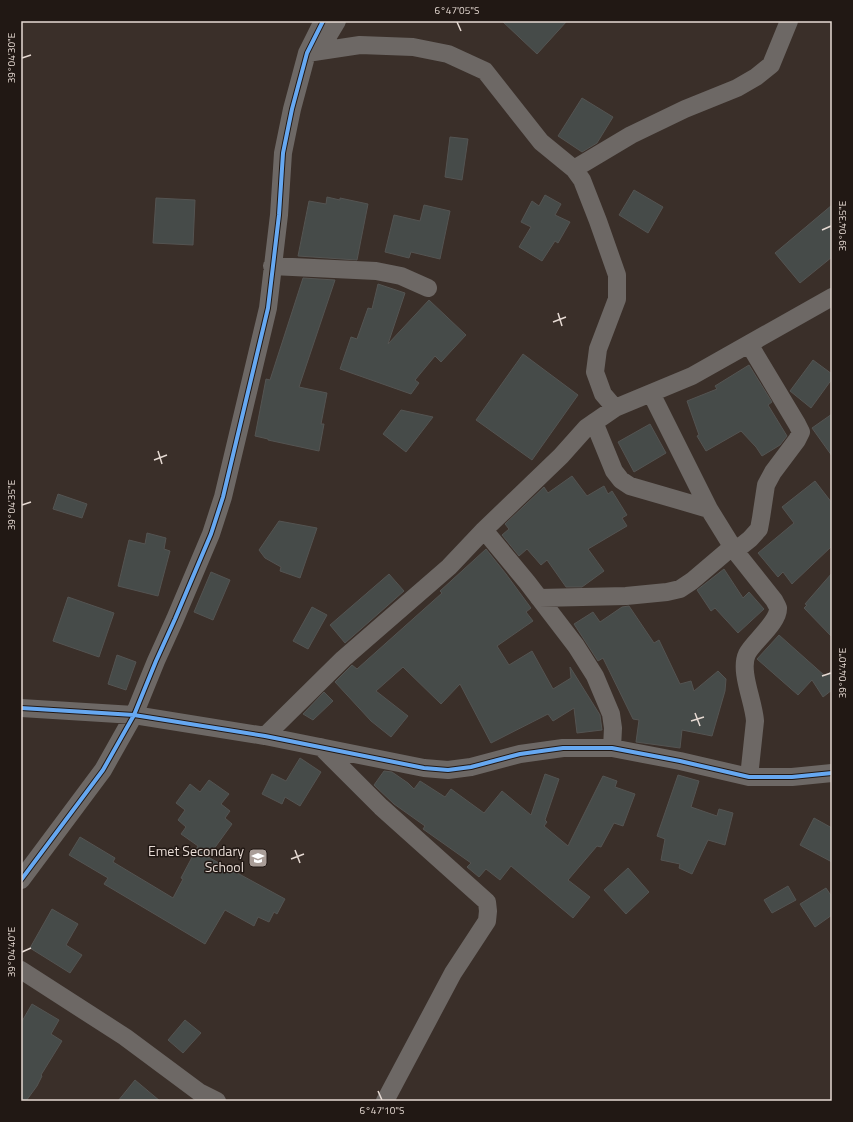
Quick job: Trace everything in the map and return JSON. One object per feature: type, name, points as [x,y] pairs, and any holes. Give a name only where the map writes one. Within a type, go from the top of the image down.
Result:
[{"type":"street","points":[[21,880],[104,770],[134,715],[211,534],[223,497],[268,308],[279,215],[283,153],[292,109],[323,21]]},
{"type":"street","points":[[313,52],[338,21]]},
{"type":"street","points":[[574,168],[631,135],[685,108],[737,88],[756,77],[771,66],[789,21]]},
{"type":"street","points":[[313,52],[360,45],[413,47],[448,54],[485,72],[541,142],[574,168],[582,180],[617,275],[617,299],[598,349],[595,372],[603,394],[615,408]]},
{"type":"street","points":[[272,266],[376,271],[401,276],[428,288]]},
{"type":"street","points":[[265,736],[343,659],[449,567],[586,428],[615,408],[692,376],[832,297]]},
{"type":"street","points":[[539,598],[626,596],[667,592],[680,589],[692,582],[734,549],[750,539],[759,529],[762,518],[766,485],[773,472],[797,440],[801,432],[749,344]]},
{"type":"street","points":[[651,393],[709,509],[734,549],[778,607],[777,616],[747,654],[745,666],[746,678],[755,714],[749,777]]},
{"type":"street","points":[[594,422],[614,471],[621,480],[630,486],[709,509]]},
{"type":"street","points":[[484,530],[576,646],[595,676],[611,714],[613,728],[612,748]]},
{"type":"street","points":[[21,708],[134,715],[265,736],[424,768],[448,770],[471,767],[520,754],[563,748],[612,748],[680,760],[749,777],[792,777],[832,773]]},
{"type":"street","points":[[321,747],[381,807],[487,902],[487,921],[452,973],[385,1101]]},
{"type":"street","points":[[21,970],[126,1037],[199,1092],[217,1101]]},
{"type":"building","points":[[502,21],[567,21],[537,54]]},
{"type":"building","points":[[582,98],[613,117],[597,143],[582,152],[558,136]]},
{"type":"building","points":[[450,137],[468,139],[462,180],[445,177]]},
{"type":"building","points":[[634,190],[663,207],[648,233],[619,215]]},
{"type":"building","points":[[545,195],[561,204],[555,215],[570,222],[558,243],[555,241],[542,261],[519,247],[531,227],[521,222],[532,201],[539,206]]},
{"type":"building","points":[[327,197],[340,200],[340,198],[368,204],[357,260],[298,256],[309,201],[326,204]]},
{"type":"building","points":[[156,198],[195,200],[193,245],[153,243]]},
{"type":"building","points":[[424,205],[450,211],[440,259],[411,252],[409,258],[385,252],[394,215],[420,221]]},
{"type":"building","points":[[832,205],[832,257],[800,283],[775,253]]},
{"type":"building","points":[[303,278],[335,280],[299,387],[327,393],[321,424],[324,424],[319,451],[255,436],[266,379],[270,380]]},
{"type":"building","points":[[378,284],[405,293],[388,344],[429,300],[466,335],[441,362],[435,356],[415,380],[419,383],[411,394],[340,369],[351,337],[357,339],[368,308],[372,309]]},
{"type":"building","points":[[523,354],[578,395],[532,460],[476,420]]},
{"type":"building","points":[[813,360],[832,374],[832,379],[811,408],[790,391]]},
{"type":"building","points":[[749,365],[772,402],[768,405],[787,436],[780,445],[762,456],[741,431],[706,451],[697,436],[699,435],[687,401],[717,389],[715,386]]},
{"type":"building","points":[[401,410],[433,417],[406,452],[383,434]]},
{"type":"building","points":[[832,414],[832,456],[812,428]]},
{"type":"building","points":[[650,424],[666,453],[634,472],[618,442]]},
{"type":"building","points":[[572,476],[587,496],[604,486],[608,494],[612,491],[627,515],[622,518],[627,526],[588,549],[604,571],[582,587],[566,587],[547,560],[541,565],[527,549],[519,556],[502,535],[509,529],[505,524],[544,487],[548,493]]},
{"type":"building","points":[[815,481],[832,503],[832,546],[792,584],[783,572],[778,577],[758,553],[794,523],[782,507]]},
{"type":"building","points":[[58,494],[87,504],[82,518],[53,509]]},
{"type":"building","points":[[279,521],[317,528],[300,578],[280,571],[281,567],[265,558],[259,550]]},
{"type":"building","points":[[147,533],[166,538],[164,549],[170,551],[158,596],[118,586],[129,540],[145,544]]},
{"type":"building","points":[[486,549],[531,608],[526,612],[533,621],[497,646],[509,665],[532,651],[553,689],[571,678],[570,667],[600,715],[602,730],[577,733],[574,708],[553,721],[548,714],[491,743],[460,684],[441,704],[403,667],[376,691],[408,716],[391,737],[371,721],[335,682],[352,665],[357,669],[442,593],[440,591]]},
{"type":"building","points":[[724,569],[743,598],[749,592],[764,609],[738,633],[715,608],[711,611],[697,590]]},
{"type":"building","points":[[211,572],[230,580],[213,620],[194,612]]},
{"type":"building","points":[[832,573],[832,637],[804,608],[807,605],[805,604]]},
{"type":"building","points":[[389,574],[404,591],[345,643],[330,625]]},
{"type":"building","points":[[68,597],[114,613],[99,657],[53,641]]},
{"type":"building","points":[[629,606],[654,643],[659,640],[680,684],[691,681],[694,691],[718,671],[726,679],[725,691],[712,736],[682,730],[680,748],[636,742],[639,720],[633,719],[603,658],[598,661],[574,624],[593,612],[600,622],[622,607]]},
{"type":"building","points":[[312,607],[327,615],[308,649],[293,641]]},
{"type":"building","points":[[779,635],[825,676],[832,671],[832,690],[823,697],[812,680],[798,695],[757,659]]},
{"type":"building","points":[[117,655],[136,662],[126,690],[108,684]]},
{"type":"building","points":[[324,692],[333,701],[313,720],[303,714]]},
{"type":"building","points":[[300,758],[321,772],[300,806],[285,797],[282,804],[262,794],[272,774],[286,781]]},
{"type":"building","points":[[384,771],[392,772],[414,789],[420,781],[445,797],[451,789],[484,813],[502,791],[531,815],[545,774],[559,779],[545,820],[547,822],[544,826],[568,846],[603,776],[617,781],[615,787],[635,794],[623,826],[614,823],[601,847],[597,846],[568,880],[590,897],[573,918],[511,866],[500,880],[486,869],[479,877],[467,867],[471,863],[423,829],[425,826],[394,804],[374,785]]},
{"type":"building","points":[[678,775],[699,781],[691,807],[717,816],[719,809],[733,813],[725,845],[708,840],[692,874],[679,868],[680,864],[661,860],[665,839],[657,836]]},
{"type":"building","points":[[209,780],[229,794],[221,804],[230,811],[225,818],[232,824],[208,857],[285,899],[277,914],[274,912],[269,922],[258,917],[254,926],[225,910],[205,944],[104,884],[108,878],[69,855],[80,837],[115,858],[113,862],[173,898],[183,879],[181,878],[198,846],[181,834],[186,827],[178,820],[185,810],[176,803],[190,784],[200,792]]},
{"type":"building","points":[[814,818],[832,828],[832,862],[800,845]]},
{"type":"building","points":[[628,868],[649,892],[626,914],[604,890]]},
{"type":"building","points":[[788,886],[796,900],[772,913],[764,900]]},
{"type":"building","points":[[826,888],[832,897],[832,915],[815,927],[800,904]]},
{"type":"building","points":[[52,909],[78,924],[66,945],[82,955],[70,973],[30,948]]},
{"type":"building","points":[[32,1004],[59,1020],[51,1034],[62,1041],[41,1075],[42,1076],[37,1086],[26,1101],[21,1101],[21,1023]]},
{"type":"building","points":[[185,1020],[201,1033],[183,1053],[168,1040]]},
{"type":"building","points":[[135,1080],[160,1101],[118,1101]]},
{"type":"cycle path","points":[[21,880],[103,770],[134,715],[211,534],[223,497],[268,308],[279,215],[283,153],[292,109],[307,53],[323,21]]},
{"type":"cycle path","points":[[21,708],[134,715],[265,736],[424,768],[448,770],[471,767],[520,754],[563,748],[612,748],[680,761],[749,777],[792,777],[832,773]]},
{"type":"place","name":"Emet Secondary School","points":[[258,858]]}]
